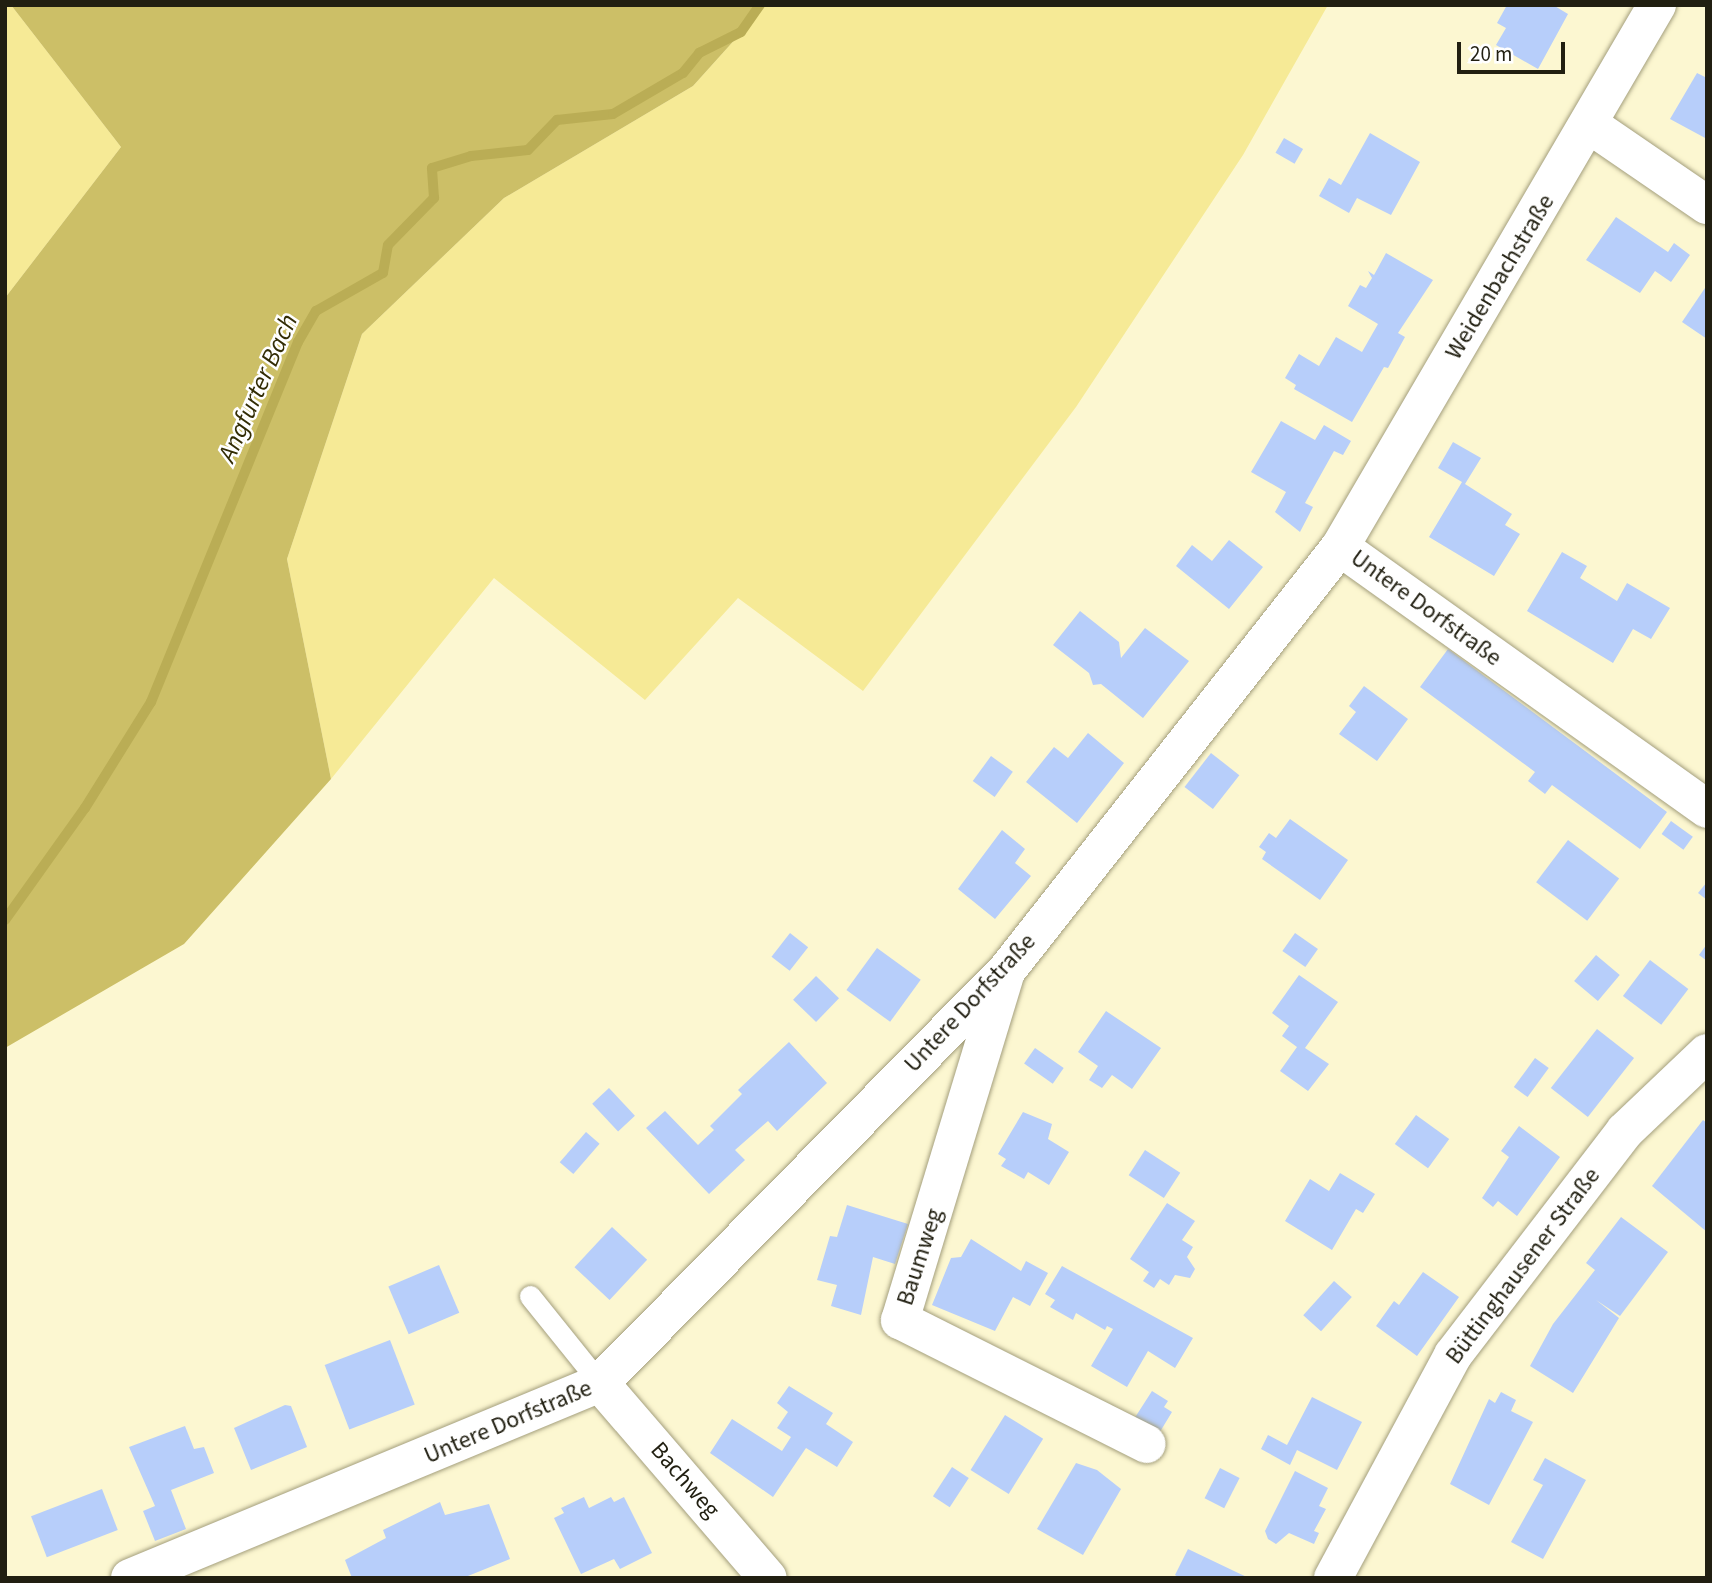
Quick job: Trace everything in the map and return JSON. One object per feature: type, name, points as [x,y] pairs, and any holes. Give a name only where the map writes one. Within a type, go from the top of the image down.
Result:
[{"type":"street","name":"Weidenbachstraße","points":[[1340,547],[1590,125],[1657,5]]},
{"type":"street","points":[[1590,125],[1707,205]]},
{"type":"street","name":"Untere Dorfstraße","points":[[130,1578],[600,1383],[1006,970],[1340,547],[1707,809]]},
{"type":"street","name":"Baumweg","points":[[1006,970],[900,1320],[1147,1444]]},
{"type":"street","name":"Büttinghausener Straße","points":[[1333,1578],[1453,1355],[1625,1131],[1707,1053]]},
{"type":"street","name":"Bachweg","points":[[600,1383],[768,1578]]},
{"type":"lane","points":[[530,1296],[600,1383]]},
{"type":"shaded area","points":[[5,5],[11,5],[121,147],[5,298]]},
{"type":"shaded area","points":[[11,5],[766,5],[693,86],[504,198],[362,334],[287,559],[331,779],[184,944],[5,1048],[5,298],[121,147]]},
{"type":"shaded area","points":[[766,5],[1328,5],[1243,155],[1076,407],[863,691],[738,598],[645,700],[494,578],[331,779],[287,559],[362,334],[504,198],[693,86]]},
{"type":"building","points":[[1507,5],[1553,5],[1568,14],[1538,69],[1496,45],[1506,28],[1497,23]]},
{"type":"building","points":[[1697,73],[1707,78],[1707,139],[1670,119]]},
{"type":"building","points":[[1370,133],[1420,162],[1391,215],[1357,198],[1349,213],[1319,196],[1329,178],[1341,185]]},
{"type":"building","points":[[1284,138],[1303,149],[1295,164],[1276,153]]},
{"type":"building","points":[[1616,217],[1668,252],[1674,243],[1690,255],[1671,282],[1655,271],[1640,293],[1586,260]]},
{"type":"building","points":[[1386,253],[1433,280],[1398,333],[1405,337],[1388,368],[1384,367],[1352,422],[1294,389],[1296,385],[1285,378],[1299,354],[1319,366],[1336,337],[1362,352],[1378,324],[1348,306],[1360,285],[1366,288],[1372,278],[1368,271],[1374,275]]},
{"type":"building","points":[[1707,285],[1707,339],[1682,322]]},
{"type":"building","points":[[1281,421],[1315,440],[1324,425],[1351,441],[1343,455],[1334,451],[1305,503],[1313,507],[1300,532],[1275,512],[1286,492],[1251,472]]},
{"type":"building","points":[[1453,442],[1481,458],[1465,484],[1512,514],[1505,525],[1520,534],[1494,576],[1429,537],[1462,482],[1438,468]]},
{"type":"building","points":[[1229,540],[1263,567],[1229,609],[1176,566],[1192,545],[1212,561]]},
{"type":"building","points":[[1562,552],[1587,566],[1580,578],[1617,601],[1627,583],[1670,608],[1651,639],[1633,629],[1613,663],[1527,611]]},
{"type":"building","points":[[1080,611],[1119,642],[1121,658],[1145,628],[1189,661],[1143,718],[1101,684],[1093,685],[1089,673],[1053,645]]},
{"type":"building","points":[[1448,649],[1667,812],[1640,849],[1552,785],[1545,794],[1528,781],[1535,772],[1420,687]]},
{"type":"building","points":[[1364,686],[1408,719],[1377,761],[1339,734],[1356,712],[1349,706]]},
{"type":"building","points":[[1088,733],[1124,763],[1077,823],[1026,782],[1054,747],[1068,758]]},
{"type":"building","points":[[1211,753],[1239,775],[1213,809],[1185,787]]},
{"type":"building","points":[[991,756],[1013,772],[995,797],[973,781]]},
{"type":"building","points":[[1290,819],[1348,860],[1320,900],[1262,859],[1266,852],[1259,847],[1269,833],[1276,838]]},
{"type":"building","points":[[1671,821],[1693,837],[1683,850],[1662,834]]},
{"type":"building","points":[[1002,830],[1025,849],[1015,863],[1031,876],[995,919],[958,889]]},
{"type":"building","points":[[1568,840],[1619,879],[1587,921],[1536,882]]},
{"type":"building","points":[[1707,882],[1707,900],[1698,893]]},
{"type":"building","points":[[790,933],[808,947],[790,971],[772,957]]},
{"type":"building","points":[[1295,933],[1318,949],[1305,967],[1282,951]]},
{"type":"building","points":[[1707,944],[1707,961],[1699,955]]},
{"type":"building","points":[[877,948],[921,980],[890,1022],[846,990]]},
{"type":"building","points":[[1596,955],[1620,975],[1598,1001],[1574,981]]},
{"type":"building","points":[[1650,960],[1688,989],[1661,1025],[1623,996]]},
{"type":"building","points":[[1299,975],[1338,1002],[1305,1048],[1329,1064],[1308,1091],[1280,1071],[1297,1047],[1282,1036],[1289,1026],[1272,1013]]},
{"type":"building","points":[[816,976],[839,998],[816,1022],[793,1000]]},
{"type":"building","points":[[1106,1011],[1161,1048],[1132,1089],[1112,1075],[1102,1088],[1089,1080],[1098,1066],[1078,1052]]},
{"type":"building","points":[[1597,1029],[1634,1058],[1588,1117],[1551,1088]]},
{"type":"building","points":[[789,1042],[827,1083],[777,1131],[768,1121],[735,1150],[745,1160],[709,1194],[646,1128],[665,1111],[698,1145],[714,1130],[710,1126],[742,1094],[738,1090]]},
{"type":"building","points":[[1035,1048],[1064,1068],[1053,1084],[1024,1064]]},
{"type":"building","points":[[1535,1058],[1549,1068],[1528,1097],[1514,1087]]},
{"type":"building","points":[[609,1088],[635,1116],[618,1131],[592,1104]]},
{"type":"building","points":[[1023,1112],[1052,1124],[1048,1139],[1069,1152],[1049,1185],[1028,1172],[1024,1179],[1001,1166],[1006,1159],[998,1154]]},
{"type":"building","points":[[1416,1115],[1449,1139],[1428,1168],[1395,1144]]},
{"type":"building","points":[[1703,1120],[1707,1123],[1707,1232],[1652,1186]]},
{"type":"building","points":[[1519,1126],[1560,1157],[1517,1216],[1498,1201],[1493,1207],[1482,1198],[1509,1157],[1501,1151]]},
{"type":"building","points":[[586,1132],[600,1144],[573,1174],[560,1162]]},
{"type":"building","points":[[1145,1150],[1180,1173],[1164,1198],[1129,1175]]},
{"type":"building","points":[[1340,1173],[1375,1194],[1363,1213],[1356,1209],[1332,1250],[1285,1221],[1310,1179],[1329,1191]]},
{"type":"building","points":[[1167,1203],[1195,1221],[1182,1240],[1193,1247],[1187,1257],[1195,1269],[1190,1278],[1175,1275],[1169,1285],[1160,1279],[1154,1288],[1143,1281],[1149,1272],[1130,1259]]},
{"type":"building","points":[[847,1205],[908,1224],[895,1264],[873,1257],[861,1315],[831,1306],[837,1285],[817,1280],[830,1236],[837,1237]]},
{"type":"building","points":[[1621,1217],[1668,1252],[1620,1316],[1596,1300],[1619,1318],[1573,1393],[1530,1366],[1553,1324],[1595,1270],[1586,1263]]},
{"type":"building","points":[[612,1227],[647,1260],[610,1300],[574,1267]]},
{"type":"building","points":[[971,1239],[1021,1271],[1026,1261],[1048,1273],[1030,1306],[1013,1297],[995,1331],[932,1305],[951,1258],[961,1257]]},
{"type":"building","points":[[439,1265],[459,1313],[409,1334],[388,1286]]},
{"type":"building","points":[[1062,1266],[1193,1338],[1175,1368],[1148,1351],[1127,1387],[1091,1366],[1113,1329],[1107,1326],[1105,1330],[1076,1313],[1073,1320],[1050,1307],[1055,1300],[1045,1294]]},
{"type":"building","points":[[1423,1272],[1459,1297],[1417,1356],[1376,1326],[1394,1301],[1399,1305]]},
{"type":"building","points":[[1334,1281],[1352,1297],[1321,1331],[1303,1315]]},
{"type":"building","points":[[390,1340],[415,1404],[349,1430],[325,1365]]},
{"type":"building","points":[[789,1386],[833,1413],[826,1424],[853,1442],[837,1467],[806,1448],[773,1497],[710,1453],[732,1419],[782,1451],[791,1437],[777,1428],[788,1412],[777,1403]]},
{"type":"building","points":[[1152,1391],[1168,1401],[1164,1407],[1172,1412],[1155,1440],[1134,1419]]},
{"type":"building","points":[[1501,1392],[1516,1400],[1511,1411],[1533,1422],[1489,1505],[1450,1484],[1489,1399],[1495,1403]]},
{"type":"building","points":[[1312,1397],[1362,1422],[1337,1470],[1297,1450],[1290,1465],[1261,1449],[1268,1435],[1287,1445]]},
{"type":"building","points":[[285,1405],[291,1406],[307,1447],[251,1470],[234,1428]]},
{"type":"building","points":[[1005,1415],[1043,1439],[1009,1494],[971,1470]]},
{"type":"building","points":[[185,1426],[194,1449],[204,1447],[214,1473],[171,1490],[186,1529],[155,1541],[143,1511],[155,1506],[129,1447]]},
{"type":"building","points":[[1545,1458],[1586,1480],[1543,1559],[1511,1542],[1543,1485],[1533,1480]]},
{"type":"building","points":[[1076,1463],[1097,1470],[1121,1489],[1083,1555],[1037,1529]]},
{"type":"building","points":[[952,1467],[969,1478],[950,1507],[933,1496]]},
{"type":"building","points":[[1220,1468],[1240,1478],[1224,1508],[1205,1498]]},
{"type":"building","points":[[1295,1471],[1328,1488],[1319,1506],[1326,1509],[1314,1531],[1319,1533],[1314,1544],[1289,1533],[1276,1544],[1268,1539],[1265,1531]]},
{"type":"building","points":[[102,1489],[118,1530],[47,1557],[31,1516]]},
{"type":"building","points":[[584,1497],[589,1508],[611,1497],[614,1502],[624,1497],[652,1553],[620,1569],[614,1559],[581,1574],[554,1518],[564,1513],[561,1508]]},
{"type":"building","points":[[440,1502],[445,1515],[489,1504],[510,1559],[463,1578],[352,1578],[345,1560],[386,1538],[383,1530]]},
{"type":"building","points":[[1188,1549],[1249,1578],[1180,1578],[1175,1575]]},
{"type":"waterway","name":"Angfurter Bach","points":[[5,920],[85,808],[151,702],[298,342],[316,311],[383,273],[388,245],[434,198],[432,168],[471,156],[528,150],[557,120],[613,114],[683,73],[699,53],[741,32],[760,5]]}]
